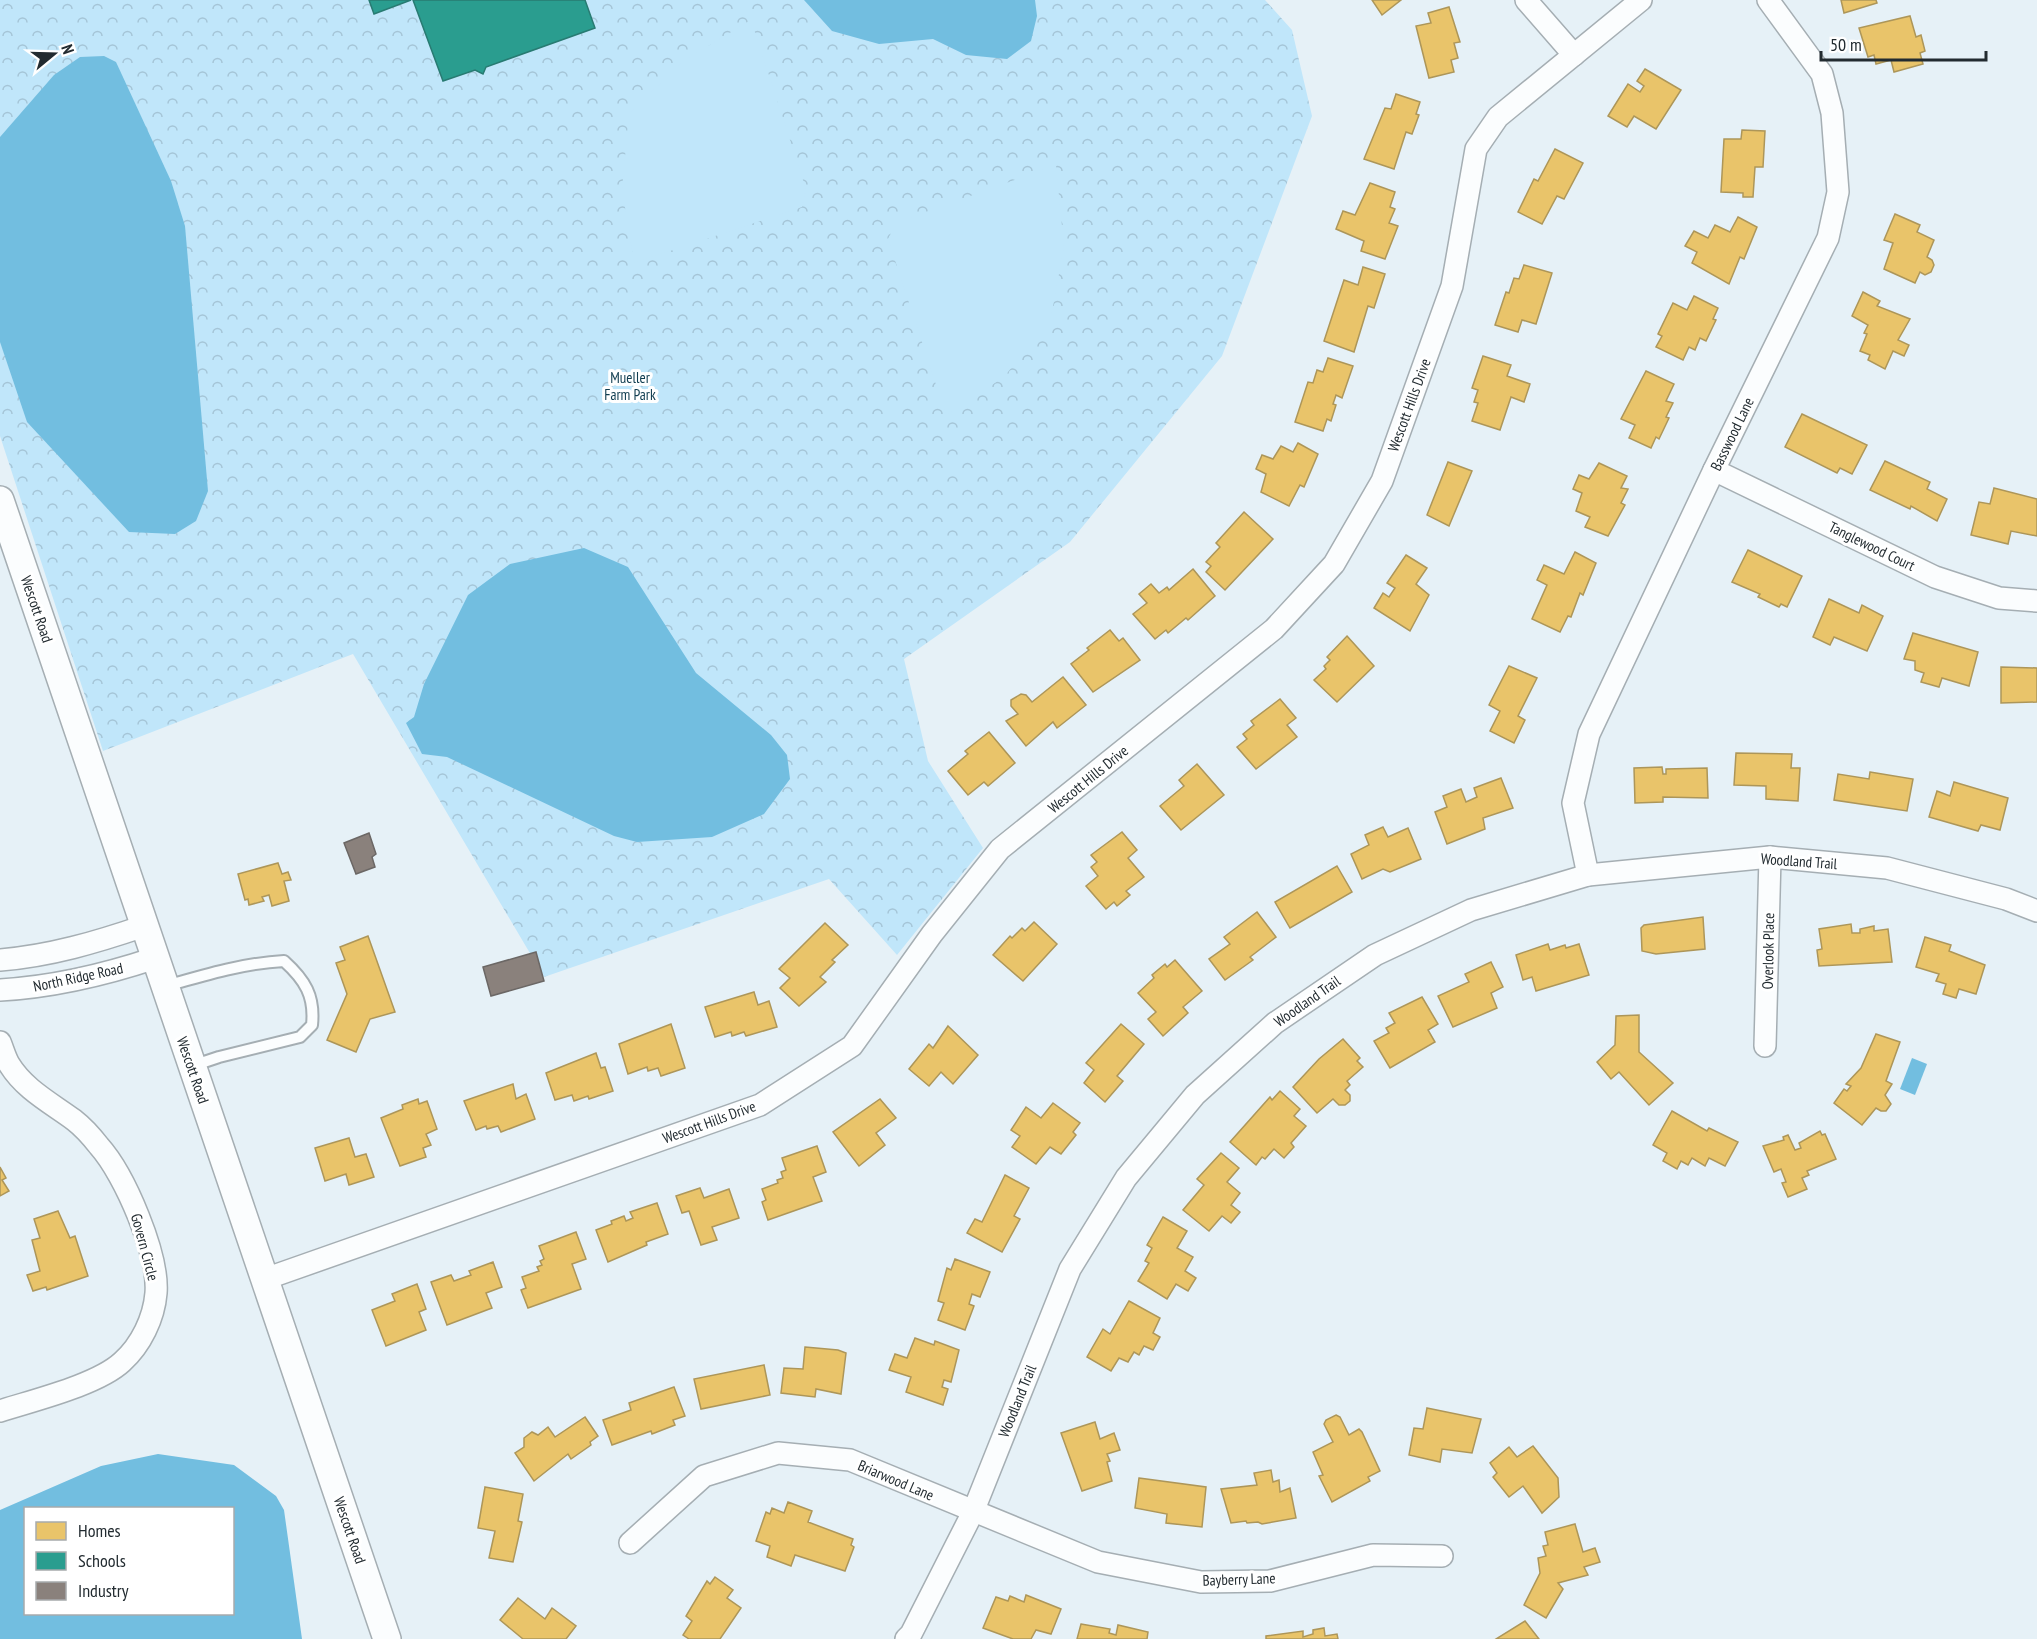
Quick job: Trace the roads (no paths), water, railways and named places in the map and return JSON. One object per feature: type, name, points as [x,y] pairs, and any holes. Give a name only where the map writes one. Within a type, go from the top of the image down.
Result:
[{"type":"street","points":[[1526,0],[1574,55]]},
{"type":"street","name":"Wescott Hills Drive","points":[[265,1279],[760,1105],[852,1046],[932,934],[1000,849],[1274,629],[1334,564],[1382,481],[1452,286],[1476,148],[1498,117],[1641,0]]},
{"type":"street","name":"Basswood Lane","points":[[1588,874],[1574,803],[1589,734],[1714,470],[1828,238],[1838,192],[1832,113],[1821,74],[1768,0]]},
{"type":"street","name":"Tanglewood Court","points":[[1714,470],[1935,577],[1999,598],[2037,601]]},
{"type":"street","name":"Wescott Road","points":[[0,500],[387,1639]]},
{"type":"street","name":"Woodland Trail","points":[[906,1639],[973,1512],[1070,1269],[1126,1178],[1195,1095],[1275,1023],[1375,955],[1471,910],[1588,874],[1770,857],[1887,868],[2006,899],[2037,911]]},
{"type":"street","name":"Overlook Place","points":[[1766,1046],[1770,857]]},
{"type":"street","name":"North Ridge Road","points":[[0,960],[74,949],[144,926]]},
{"type":"street","name":"North Ridge Road","points":[[0,990],[63,984],[96,977],[155,958]]},
{"type":"street","name":"Govern Circle","points":[[0,1042],[9,1064],[25,1084],[76,1121],[101,1148],[121,1176],[136,1210],[150,1255],[156,1292],[145,1331],[135,1348],[122,1362],[107,1373],[87,1382],[0,1412]]},
{"type":"street","name":"Briarwood Lane","points":[[630,1543],[704,1476],[778,1453],[850,1460],[973,1512]]},
{"type":"street","name":"Bayberry Lane","points":[[973,1512],[1098,1562],[1201,1582],[1270,1581],[1373,1555],[1442,1556]]},
{"type":"lane","points":[[165,986],[266,962],[284,961],[298,974],[309,990],[314,1011],[312,1025],[300,1037],[192,1066]]},
{"type":"water","points":[[804,0],[1035,0],[1037,16],[1031,41],[1007,59],[966,55],[933,39],[879,44],[832,31]]},
{"type":"water","points":[[104,56],[116,62],[171,181],[185,226],[208,491],[196,521],[175,534],[129,532],[27,422],[0,342],[0,137],[54,75],[80,57]]},
{"type":"water","points":[[584,548],[628,567],[696,673],[771,735],[787,755],[790,779],[764,814],[712,837],[637,842],[614,836],[447,757],[422,754],[406,723],[414,717],[424,684],[468,595],[510,564]]},
{"type":"water","points":[[1912,1058],[1927,1064],[1915,1095],[1900,1089]]},
{"type":"water","points":[[158,1454],[234,1465],[276,1496],[284,1510],[302,1639],[0,1639],[0,1510],[101,1466]]},
{"type":"park label","name":"Mueller Farm Park","points":[[630,386]]}]
